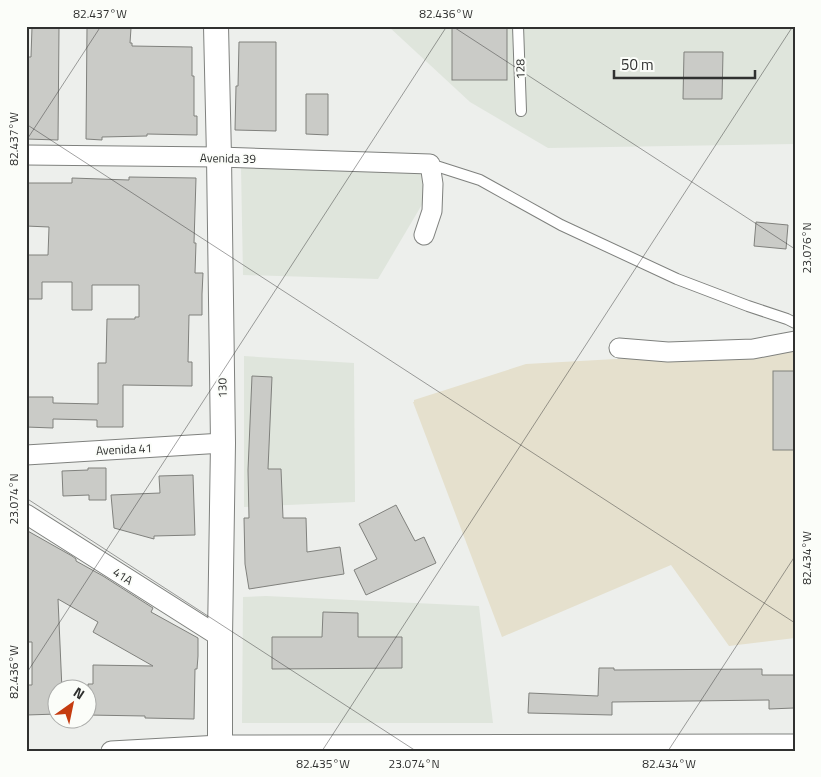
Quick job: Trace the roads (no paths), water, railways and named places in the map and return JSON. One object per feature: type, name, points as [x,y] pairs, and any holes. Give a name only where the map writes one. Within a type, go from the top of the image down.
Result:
[{"type":"street","name":"130","points":[[216,26],[223,443],[220,748]]},
{"type":"street","name":"Avenida 39","points":[[26,155],[219,157],[430,164]]},
{"type":"street","points":[[424,236],[432,211],[433,184],[430,164]]},
{"type":"street","points":[[619,348],[668,352],[753,349],[795,341]]},
{"type":"street","name":"Avenida 41","points":[[26,455],[223,443]]},
{"type":"street","name":"41A","points":[[26,514],[220,637]]},
{"type":"street","points":[[111,751],[220,748],[516,748],[795,744]]},
{"type":"lane","name":"128","points":[[518,26],[521,111]]},
{"type":"lane","points":[[430,164],[480,180],[561,225],[677,279],[795,323]]}]
